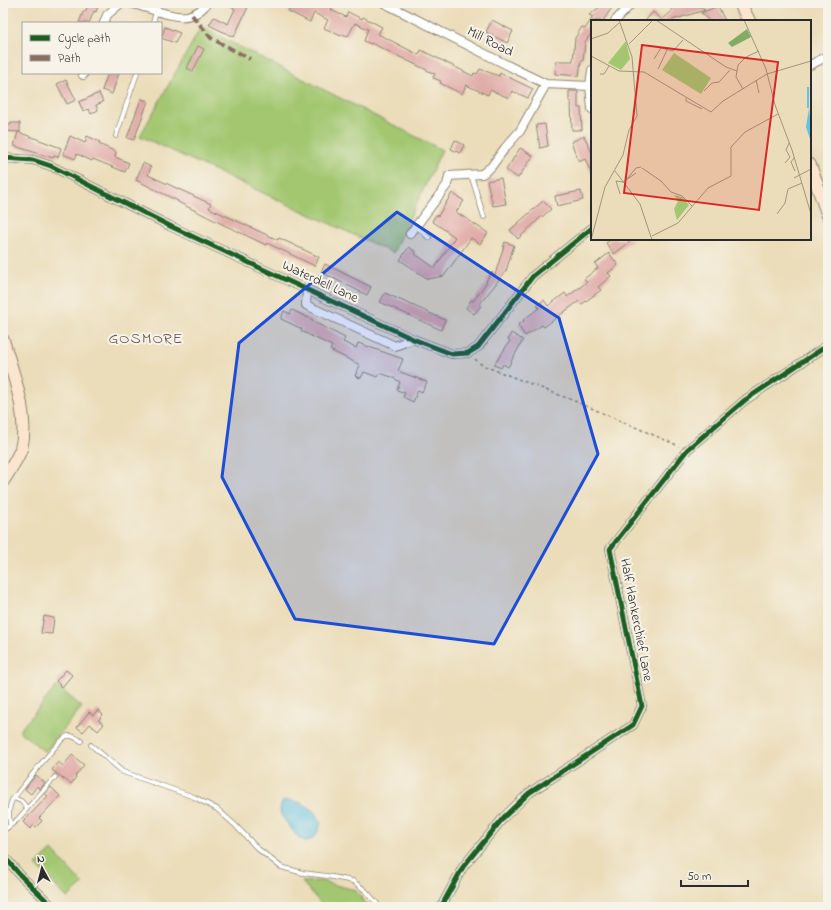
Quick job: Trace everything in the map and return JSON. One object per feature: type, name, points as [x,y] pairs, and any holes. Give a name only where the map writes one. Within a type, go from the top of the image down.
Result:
[{"type":"street","points":[[104,22],[107,15],[120,3]]},
{"type":"street","points":[[130,3],[138,4],[177,17],[192,15],[204,7],[207,3]]},
{"type":"street","name":"Mill Road","points":[[384,3],[546,84],[590,86]]},
{"type":"street","points":[[616,20],[632,3]]},
{"type":"street","points":[[740,3],[748,20]]},
{"type":"street","points":[[811,64],[828,56]]},
{"type":"street","points":[[591,78],[591,97]]},
{"type":"street","points":[[410,234],[447,185],[449,176],[482,174],[491,167],[520,131],[546,84]]},
{"type":"street","name":"Waterdell Lane","points":[[3,158],[33,160],[51,166],[170,226],[413,340],[452,354],[468,353]]},
{"type":"street","points":[[811,168],[828,216]]},
{"type":"street","points":[[468,353],[478,347],[533,276],[591,229]]},
{"type":"street","points":[[307,289],[306,305],[395,346],[413,340]]},
{"type":"street","points":[[3,340],[18,389],[24,430],[21,449],[3,481]]},
{"type":"street","name":"Half Hankerchief Lane","points":[[440,907],[463,867],[504,817],[529,793],[633,725],[642,706],[610,549],[687,450],[745,400],[828,345]]},
{"type":"street","points":[[3,855],[20,875],[53,907]]},
{"type":"lane","points":[[153,22],[156,11]]},
{"type":"lane","points":[[116,136],[137,74]]},
{"type":"lane","points":[[471,175],[484,217]]},
{"type":"lane","points":[[416,226],[429,238]]},
{"type":"lane","points":[[10,825],[8,807],[63,739],[72,735],[82,741]]},
{"type":"lane","points":[[91,744],[123,772],[194,797],[217,809],[257,848],[281,867],[303,873],[353,881],[366,891],[380,907]]},
{"type":"lane","points":[[3,831],[27,808],[55,777]]},
{"type":"lane","points":[[14,798],[21,801],[27,808]]},
{"type":"path","points":[[468,353],[482,365],[577,402],[687,450]]},
{"type":"highlighted area","points":[[397,212],[559,318],[598,454],[494,644],[295,619],[222,477],[239,343]]},
{"type":"green space","points":[[201,27],[442,150],[393,253],[140,136]]},
{"type":"green space","points":[[57,686],[82,707],[45,752],[19,731]]},
{"type":"green space","points":[[52,850],[83,884],[67,898],[36,865]]},
{"type":"green space","points":[[320,881],[355,890],[369,907],[324,907],[302,882]]},
{"type":"water","points":[[288,800],[299,802],[315,813],[321,823],[318,832],[312,839],[306,841],[300,839],[282,816],[280,807],[283,801]]},
{"type":"building","points":[[89,3],[99,3],[96,12],[94,11],[89,22],[79,22],[83,12],[85,12]]},
{"type":"building","points":[[223,3],[245,3],[249,5],[234,37],[209,25],[214,17],[228,24],[235,9]]},
{"type":"building","points":[[292,3],[329,3],[333,5],[331,10],[346,17],[348,12],[362,19],[363,17],[382,27],[378,34],[419,55],[421,50],[473,76],[474,73],[477,74],[480,69],[499,76],[500,73],[533,89],[528,98],[512,91],[509,98],[490,90],[488,95],[466,85],[462,94],[440,83],[441,81],[433,78],[435,74],[364,41],[368,29],[355,23],[348,36],[342,34],[341,36],[324,28],[328,20],[314,13],[310,22],[288,11]]},
{"type":"building","points":[[602,3],[615,3],[604,20],[591,20],[593,17],[589,15],[600,7]]},
{"type":"building","points":[[693,3],[705,10],[672,20],[662,20],[672,11],[672,5]]},
{"type":"building","points":[[718,6],[725,20],[708,20],[706,16],[701,13]]},
{"type":"building","points":[[653,12],[662,20],[646,20]]},
{"type":"building","points":[[492,20],[513,31],[507,43],[486,32]]},
{"type":"building","points":[[591,20],[591,33],[585,42],[583,61],[581,61],[579,76],[555,74],[556,61],[573,61],[575,38],[582,27],[585,29]]},
{"type":"building","points":[[165,27],[180,33],[175,43],[162,38]]},
{"type":"building","points":[[198,46],[204,49],[193,71],[187,68]]},
{"type":"building","points":[[108,74],[119,74],[112,94],[102,90]]},
{"type":"building","points":[[66,80],[76,100],[67,104],[57,84]]},
{"type":"building","points":[[569,91],[578,91],[578,108],[581,108],[582,130],[572,130],[571,101],[569,101]]},
{"type":"building","points":[[99,93],[103,102],[96,105],[98,110],[91,114],[89,109],[83,111],[79,102]]},
{"type":"building","points":[[141,99],[148,101],[134,140],[127,138]]},
{"type":"building","points":[[11,123],[20,123],[20,132],[3,131],[3,124],[11,125]]},
{"type":"building","points":[[545,124],[548,146],[540,148],[536,125]]},
{"type":"building","points":[[18,132],[61,148],[58,157],[54,156],[53,158],[14,146]]},
{"type":"building","points":[[70,136],[85,143],[87,136],[100,142],[99,144],[116,152],[115,157],[129,163],[125,172],[93,159],[92,161],[77,154],[75,159],[63,154]]},
{"type":"building","points":[[584,136],[591,151],[591,173],[585,159],[579,162],[571,142]]},
{"type":"building","points":[[455,140],[464,145],[460,153],[451,149]]},
{"type":"building","points":[[520,148],[533,156],[518,178],[506,170]]},
{"type":"building","points":[[143,163],[151,167],[148,175],[211,204],[209,208],[319,257],[315,266],[220,223],[136,180]]},
{"type":"building","points":[[501,178],[506,204],[493,206],[487,181]]},
{"type":"building","points":[[581,191],[583,200],[557,206],[555,196]]},
{"type":"building","points":[[452,193],[464,201],[456,212],[488,233],[480,244],[471,238],[444,276],[428,279],[400,260],[409,247],[416,252],[415,254],[435,268],[455,237],[432,221],[436,215],[438,216]]},
{"type":"building","points":[[543,201],[551,209],[518,239],[510,230]]},
{"type":"building","points":[[610,240],[633,240],[614,254],[606,243]]},
{"type":"building","points":[[505,242],[514,245],[506,271],[479,305],[481,306],[474,314],[466,308],[487,282],[486,281],[492,272],[495,275]]},
{"type":"building","points":[[609,253],[618,265],[608,273],[611,276],[598,287],[601,290],[582,304],[579,301],[544,327],[542,325],[525,336],[518,325],[539,308],[537,305],[544,300],[548,306],[565,293],[567,297],[587,282],[584,279],[598,268],[595,264]]},
{"type":"building","points":[[325,264],[371,287],[367,295],[321,272]]},
{"type":"building","points":[[385,293],[445,320],[441,330],[380,302]]},
{"type":"building","points":[[292,310],[345,338],[343,342],[356,348],[358,343],[403,359],[398,371],[427,382],[422,392],[418,390],[413,402],[403,397],[405,393],[397,390],[400,382],[392,377],[379,373],[377,377],[364,372],[361,378],[355,376],[360,365],[330,350],[332,346],[301,331],[302,329],[281,319],[284,311],[290,314]]},
{"type":"building","points":[[511,333],[523,340],[508,367],[503,364],[501,368],[494,365],[510,341],[508,339]]},
{"type":"building","points":[[44,616],[54,618],[52,634],[41,633]]},
{"type":"building","points":[[66,670],[72,675],[62,687],[56,681]]},
{"type":"building","points":[[98,710],[103,715],[98,720],[104,724],[98,731],[90,724],[83,732],[77,727],[89,712],[93,715]]},
{"type":"building","points":[[72,755],[84,765],[75,776],[76,777],[71,784],[52,770],[58,762],[63,766]]},
{"type":"building","points":[[36,775],[45,783],[40,789],[37,786],[31,794],[25,789]]},
{"type":"building","points":[[51,787],[60,796],[39,818],[42,821],[36,827],[34,825],[30,829],[23,822],[48,796],[45,794]]},
{"type":"marked path","points":[[192,15],[211,38],[250,59]]},
{"type":"cycle path","points":[[3,158],[33,160],[51,166],[170,226],[413,339],[452,354],[468,353],[478,347],[533,276],[591,229]]},
{"type":"cycle path","points":[[441,907],[463,867],[504,817],[529,793],[633,725],[642,706],[610,549],[687,450],[745,400],[828,345]]},
{"type":"cycle path","points":[[3,855],[20,875],[53,907]]},
{"type":"district","name":"GOSMORE","points":[[146,339]]}]
